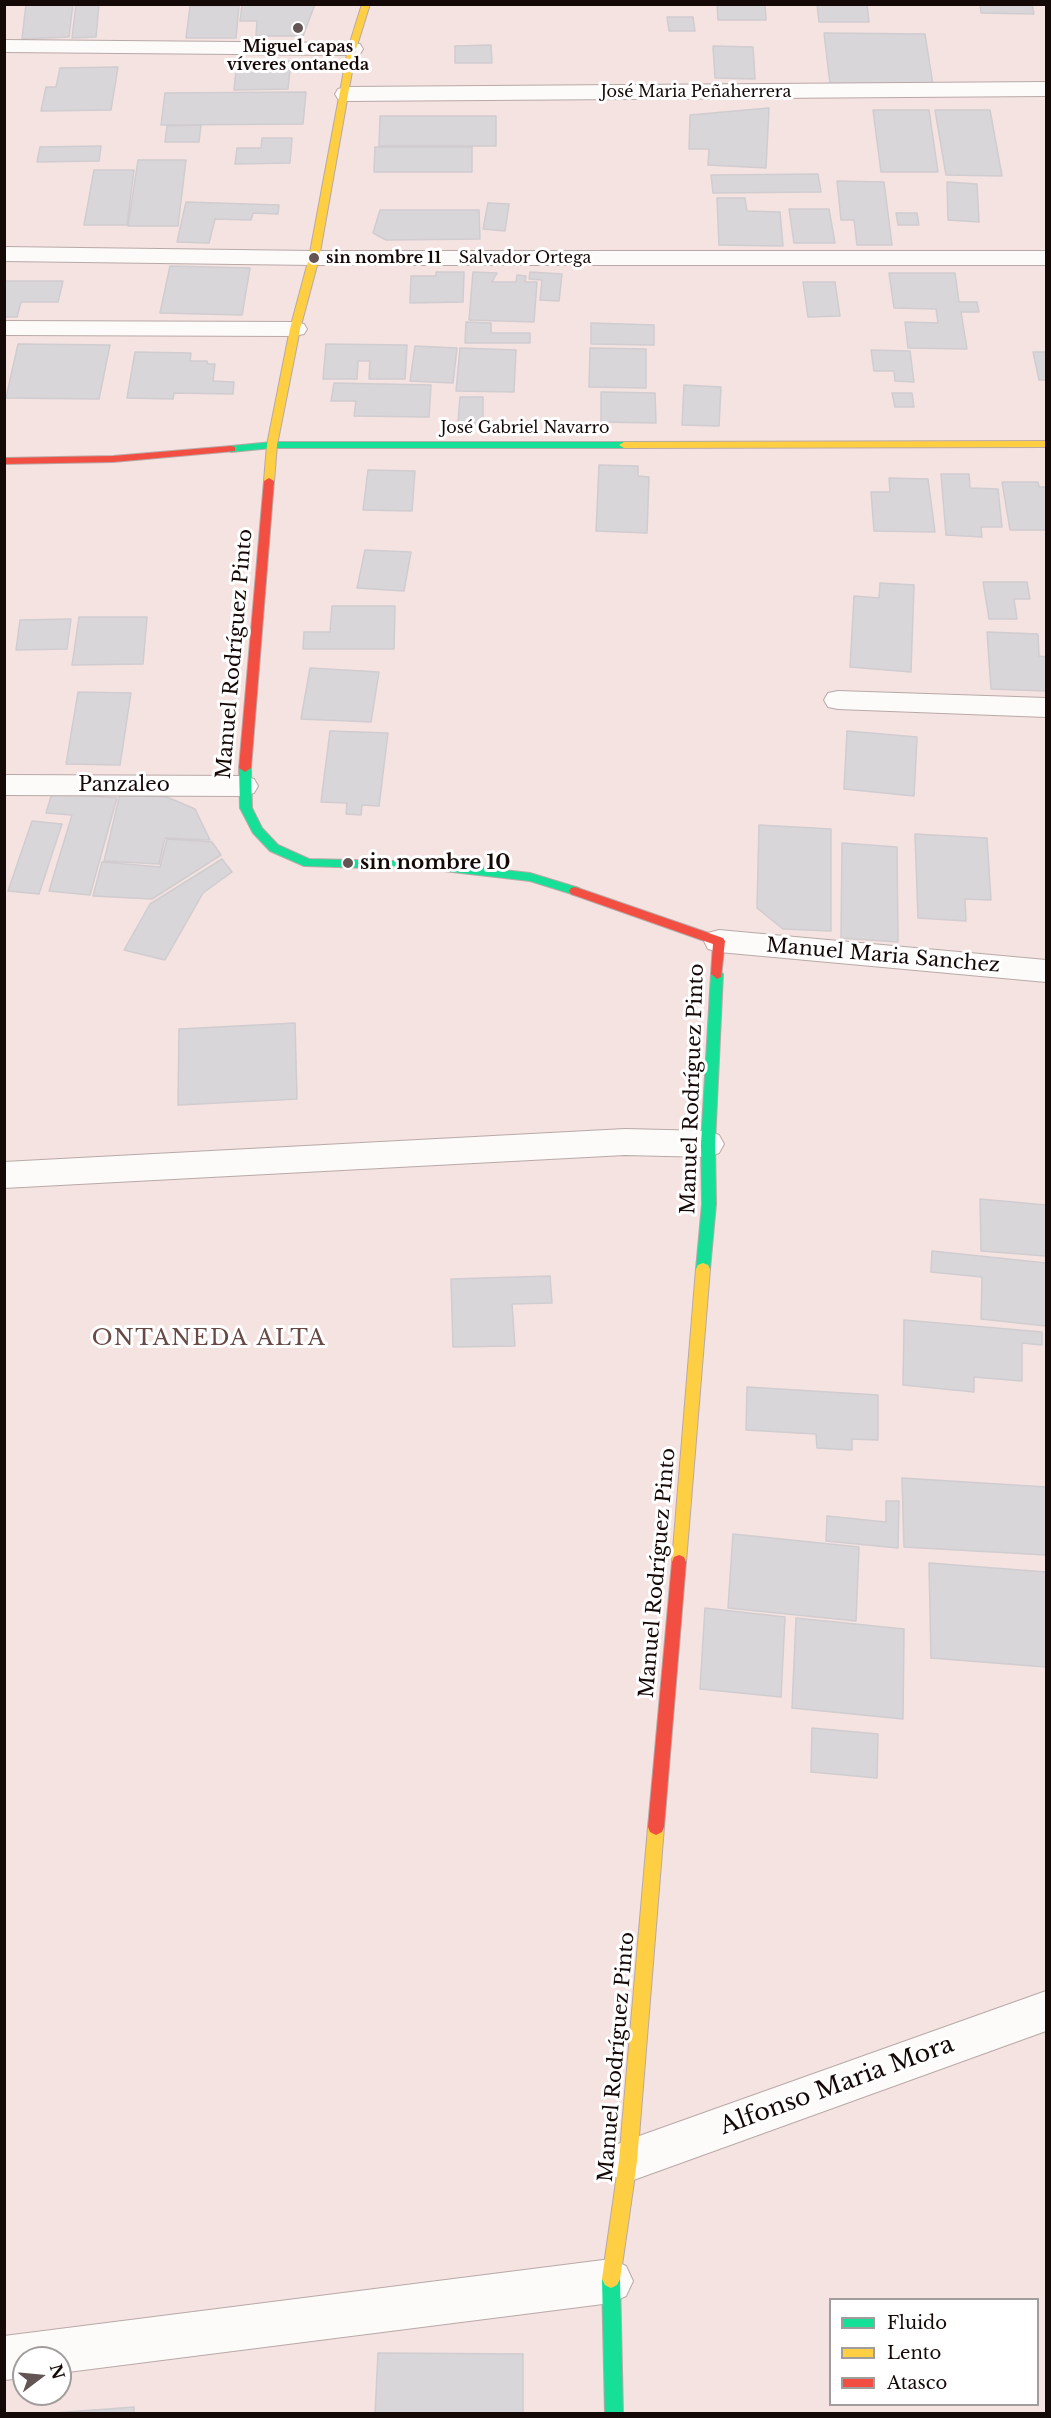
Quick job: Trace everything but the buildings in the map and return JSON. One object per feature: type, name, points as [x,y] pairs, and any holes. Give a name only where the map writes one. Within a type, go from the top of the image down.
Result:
[{"type":"street","name":"Manuel Rodríguez Pinto","points":[[366,4],[352,49],[346,94],[314,258],[295,328],[272,445],[243,786],[246,808],[257,830],[274,848],[308,863],[435,866],[530,878],[631,909],[719,941],[708,1144],[709,1204],[628,2161],[611,2281],[614,2414]]},
{"type":"street","points":[[4,46],[352,49]]},
{"type":"street","name":"José Maria Peñaherrera","points":[[346,94],[1047,89]]},
{"type":"street","name":"Salvador Ortega","points":[[4,254],[314,258],[1047,258]]},
{"type":"street","points":[[4,328],[295,328]]},
{"type":"street","name":"José Gabriel Navarro","points":[[4,461],[113,459],[272,445],[1047,444]]},
{"type":"street","points":[[838,700],[1047,708]]},
{"type":"street","name":"Panzaleo","points":[[4,785],[243,786]]},
{"type":"street","name":"Manuel Maria Sanchez","points":[[719,941],[1047,971]]},
{"type":"street","points":[[4,1175],[614,1142],[708,1144]]},
{"type":"street","name":"Alfonso Maria Mora","points":[[628,2161],[1047,2011]]},
{"type":"street","points":[[4,2358],[611,2281]]},
{"type":"traffic: fast","points":[[231,449],[272,445],[624,445]]},
{"type":"traffic: fast","points":[[245,768],[246,808],[257,830],[274,848],[308,863],[435,866],[530,877],[575,891]]},
{"type":"traffic: fast","points":[[703,1269],[709,1204],[708,1144],[717,974]]},
{"type":"traffic: fast","points":[[611,2279],[614,2414]]},
{"type":"traffic: slow","points":[[269,481],[272,445],[295,329],[314,258],[352,49],[366,4]]},
{"type":"traffic: slow","points":[[624,445],[1046,444]]},
{"type":"traffic: slow","points":[[679,1562],[703,1269]]},
{"type":"traffic: slow","points":[[611,2279],[628,2161],[656,1827]]},
{"type":"traffic: jam","points":[[4,461],[113,459],[231,449]]},
{"type":"traffic: jam","points":[[245,768],[269,481]]},
{"type":"traffic: jam","points":[[575,891],[719,941],[717,974]]},
{"type":"traffic: jam","points":[[656,1827],[679,1562]]},
{"type":"place","name":"Miguel capas víveres ontaneda","points":[[298,28]]},
{"type":"place","name":"sin nombre 11","points":[[314,258]]},
{"type":"place","name":"sin nombre 10","points":[[348,863]]},
{"type":"district","name":"ONTANEDA ALTA","points":[[209,1339]]}]
